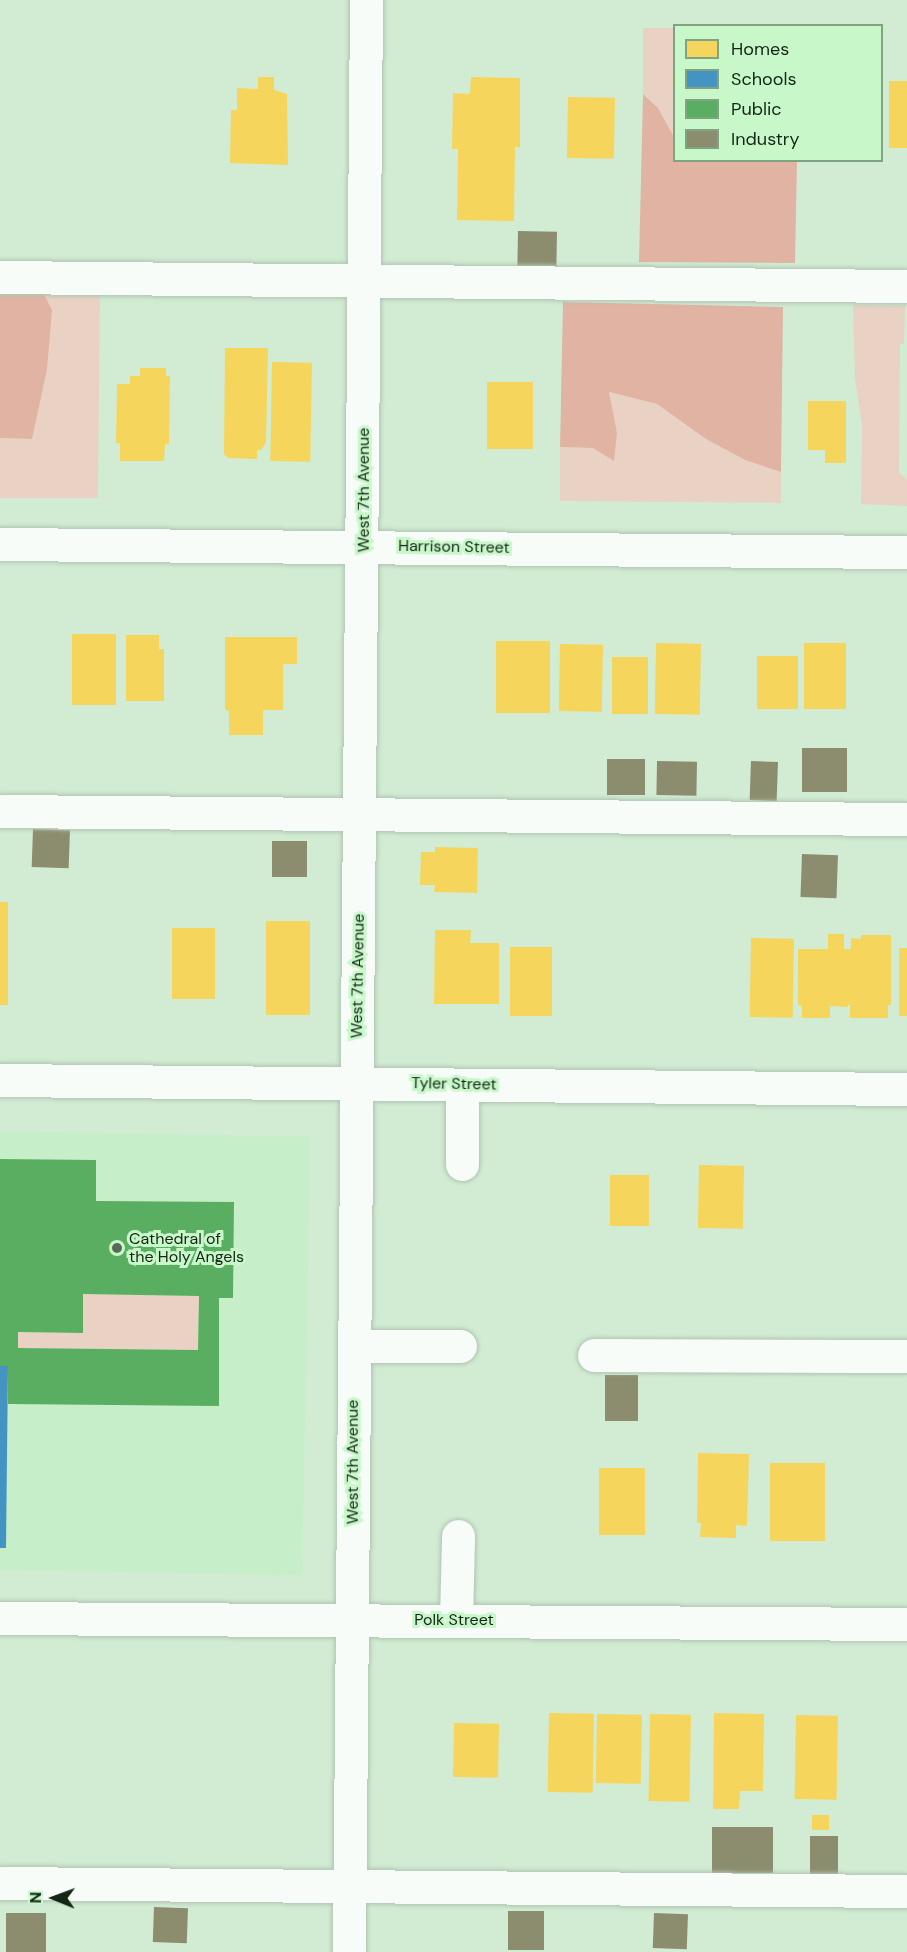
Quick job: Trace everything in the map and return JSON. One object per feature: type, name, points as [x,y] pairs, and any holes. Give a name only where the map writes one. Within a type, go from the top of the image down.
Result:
[{"type":"street","name":"West 7th Avenue","points":[[349,1952],[366,281],[366,0]]},
{"type":"street","points":[[0,277],[907,286]]},
{"type":"street","name":"Harrison Street","points":[[0,544],[907,552]]},
{"type":"street","points":[[0,811],[907,819]]},
{"type":"street","name":"Tyler Street","points":[[0,1080],[907,1089]]},
{"type":"street","points":[[462,1084],[462,1164]]},
{"type":"street","points":[[354,1346],[460,1346]]},
{"type":"street","points":[[594,1355],[907,1356]]},
{"type":"street","points":[[456,1620],[458,1536]]},
{"type":"street","name":"Polk Street","points":[[0,1618],[907,1624]]},
{"type":"street","points":[[0,1883],[350,1888],[907,1891]]},
{"type":"shaded area","points":[[643,28],[673,28],[673,135],[658,108],[643,94]]},
{"type":"shaded area","points":[[643,94],[658,108],[673,135],[673,162],[797,162],[795,263],[639,262]]},
{"type":"shaded area","points":[[0,293],[44,294],[52,310],[47,369],[32,439],[0,438]]},
{"type":"shaded area","points":[[44,294],[100,294],[98,498],[0,498],[0,438],[32,439],[52,310]]},
{"type":"shaded area","points":[[563,302],[783,307],[781,472],[745,460],[706,439],[657,404],[609,392],[617,433],[614,461],[593,448],[560,447]]},
{"type":"shaded area","points":[[853,305],[905,306],[904,343],[900,345],[899,472],[907,480],[907,506],[861,504],[862,425],[855,379]]},
{"type":"shaded area","points":[[608,392],[657,404],[706,439],[745,460],[781,472],[781,503],[560,501],[560,447],[593,448],[614,460],[617,433]]},
{"type":"shaded area","points":[[0,1131],[310,1136],[302,1575],[0,1570]]},
{"type":"shaded area","points":[[83,1294],[199,1296],[198,1350],[18,1348],[18,1332],[82,1333]]},
{"type":"building: Homes","points":[[258,77],[274,77],[274,90],[287,94],[288,165],[230,163],[231,110],[237,110],[237,88],[258,89]]},
{"type":"building: Homes","points":[[471,77],[520,78],[520,147],[515,147],[514,221],[457,220],[458,149],[452,149],[453,93],[470,94]]},
{"type":"building: Homes","points":[[889,81],[907,81],[907,148],[889,148]]},
{"type":"building: Homes","points":[[568,97],[615,98],[614,159],[567,158]]},
{"type":"building: Homes","points":[[225,348],[268,348],[266,443],[261,450],[257,450],[257,459],[228,458],[224,454]]},
{"type":"building: Homes","points":[[272,362],[312,363],[310,462],[270,461]]},
{"type":"building: Homes","points":[[140,368],[166,368],[166,376],[170,376],[169,444],[165,444],[164,461],[120,461],[120,443],[116,443],[117,384],[130,384],[130,376],[140,376]]},
{"type":"building: Homes","points":[[487,382],[533,382],[533,449],[487,449]]},
{"type":"building: Homes","points":[[808,401],[846,401],[846,463],[825,463],[825,450],[808,450]]},
{"type":"building: Homes","points":[[72,634],[116,634],[116,705],[72,705]]},
{"type":"building: Homes","points":[[126,635],[159,635],[159,649],[164,649],[164,701],[126,701]]},
{"type":"building: Homes","points":[[225,637],[297,637],[297,664],[283,664],[283,710],[263,710],[263,735],[229,735],[229,711],[225,710]]},
{"type":"building: Homes","points":[[496,641],[550,641],[550,713],[496,713]]},
{"type":"building: Homes","points":[[656,643],[701,644],[700,715],[655,714]]},
{"type":"building: Homes","points":[[804,643],[846,643],[846,709],[804,709]]},
{"type":"building: Homes","points":[[560,644],[603,645],[602,712],[559,711]]},
{"type":"building: Homes","points":[[757,656],[798,656],[798,709],[757,709]]},
{"type":"building: Homes","points":[[612,657],[648,657],[648,714],[612,714]]},
{"type":"building: Homes","points":[[435,847],[478,848],[477,893],[434,892],[435,885],[420,885],[421,852],[435,852]]},
{"type":"building: Homes","points":[[0,902],[8,902],[8,1005],[0,1005]]},
{"type":"building: Homes","points":[[266,921],[310,921],[310,1015],[266,1015]]},
{"type":"building: Homes","points":[[172,928],[215,928],[215,999],[172,999]]},
{"type":"building: Homes","points":[[435,930],[471,930],[470,943],[499,943],[499,1004],[434,1004]]},
{"type":"building: Homes","points":[[828,934],[844,934],[844,949],[851,949],[851,938],[861,939],[861,935],[891,935],[891,1005],[888,1005],[888,1018],[850,1018],[850,1005],[848,1005],[848,1007],[830,1006],[830,1018],[802,1018],[802,1006],[798,1005],[798,949],[828,949]]},
{"type":"building: Homes","points":[[751,938],[794,939],[793,1018],[750,1017]]},
{"type":"building: Homes","points":[[510,947],[552,947],[552,1016],[510,1016]]},
{"type":"building: Homes","points":[[899,948],[907,948],[907,1016],[899,1016]]},
{"type":"building: Homes","points":[[699,1165],[744,1166],[743,1229],[698,1228]]},
{"type":"building: Homes","points":[[610,1175],[649,1175],[649,1226],[610,1226]]},
{"type":"building: Homes","points":[[698,1453],[749,1454],[747,1526],[736,1525],[736,1538],[700,1537],[701,1523],[697,1523]]},
{"type":"building: Homes","points":[[770,1463],[825,1463],[825,1541],[770,1541]]},
{"type":"building: Homes","points":[[599,1468],[645,1468],[645,1535],[599,1535]]},
{"type":"building: Homes","points":[[549,1713],[594,1714],[593,1793],[548,1792]]},
{"type":"building: Homes","points":[[714,1713],[764,1714],[763,1791],[740,1791],[739,1809],[713,1809]]},
{"type":"building: Homes","points":[[597,1714],[642,1715],[641,1784],[596,1783]]},
{"type":"building: Homes","points":[[650,1714],[691,1715],[689,1802],[648,1801]]},
{"type":"building: Homes","points":[[796,1715],[838,1716],[837,1800],[795,1799]]},
{"type":"building: Homes","points":[[454,1723],[499,1724],[498,1778],[453,1777]]},
{"type":"building: Homes","points":[[812,1815],[829,1815],[829,1830],[812,1830]]},
{"type":"building: Schools","points":[[0,1366],[8,1366],[6,1548],[0,1548]]},
{"type":"building: Public","name":"Cathedral of the Holy Angels","points":[[0,1159],[96,1160],[96,1201],[234,1202],[233,1298],[219,1298],[219,1406],[8,1404],[8,1366],[0,1366]],"holes":[[[83,1294],[199,1296],[198,1350],[18,1348],[18,1332],[83,1333]]]},
{"type":"building: Industry","points":[[518,231],[557,232],[556,272],[517,271]]},
{"type":"building: Industry","points":[[802,748],[847,748],[847,792],[802,792]]},
{"type":"building: Industry","points":[[607,759],[645,759],[645,795],[607,795]]},
{"type":"building: Industry","points":[[657,761],[697,762],[696,796],[656,795]]},
{"type":"building: Industry","points":[[751,761],[778,762],[777,801],[750,800]]},
{"type":"building: Industry","points":[[33,829],[70,830],[69,868],[32,867]]},
{"type":"building: Industry","points":[[272,841],[307,841],[307,877],[272,877]]},
{"type":"building: Industry","points":[[802,854],[838,855],[836,898],[800,897]]},
{"type":"building: Industry","points":[[605,1375],[638,1375],[638,1421],[605,1421]]},
{"type":"building: Industry","points":[[712,1827],[773,1827],[773,1873],[712,1873]]},
{"type":"building: Industry","points":[[810,1836],[838,1836],[838,1874],[810,1874]]},
{"type":"building: Industry","points":[[154,1907],[188,1908],[187,1943],[153,1942]]},
{"type":"building: Industry","points":[[508,1911],[544,1911],[544,1950],[508,1950]]},
{"type":"building: Industry","points":[[6,1913],[46,1913],[46,1952],[6,1952]]},
{"type":"building: Industry","points":[[654,1913],[688,1914],[687,1949],[653,1948]]},
{"type":"place","name":"Cathedral of the Holy Angels","points":[[117,1248]]}]
